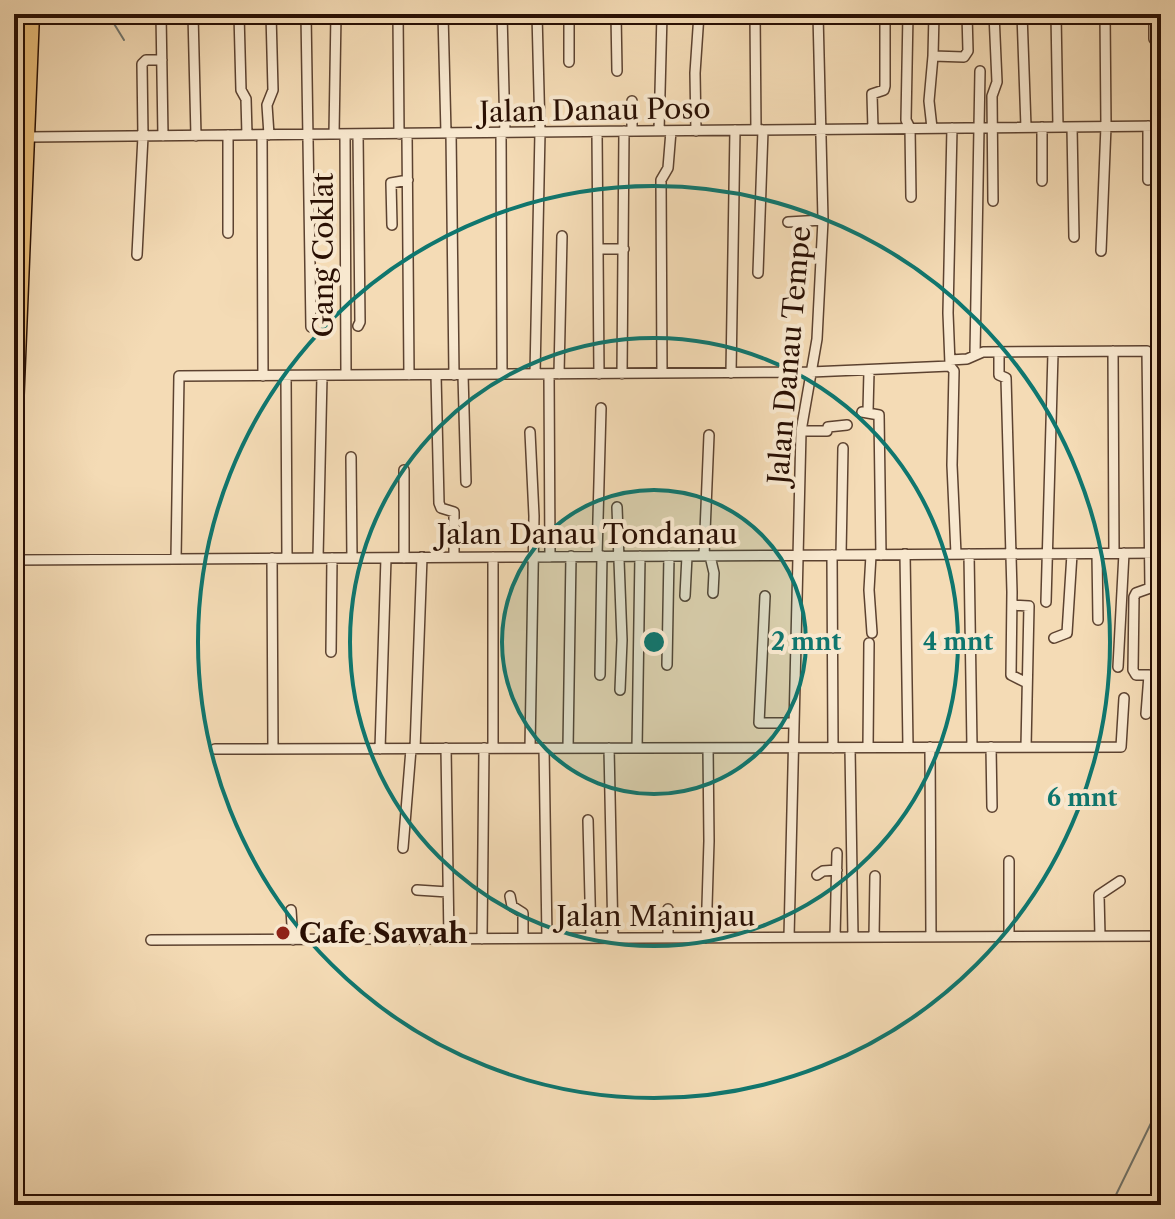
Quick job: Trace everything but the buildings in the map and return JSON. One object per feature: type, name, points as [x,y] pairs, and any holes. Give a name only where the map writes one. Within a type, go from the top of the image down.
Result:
[{"type":"highway","points":[[14,481],[24,14]]},
{"type":"highway","points":[[14,253],[33,14]]},
{"type":"street","points":[[161,14],[163,136]]},
{"type":"street","points":[[193,14],[196,136]]},
{"type":"street","points":[[239,14],[241,90],[246,99],[247,135]]},
{"type":"street","points":[[263,376],[265,135],[267,105],[273,90],[271,14]]},
{"type":"street","points":[[306,14],[311,327]]},
{"type":"street","name":"Gang Coklat","points":[[336,14],[346,375]]},
{"type":"street","points":[[398,14],[408,180],[409,375]]},
{"type":"street","points":[[443,14],[458,375],[466,482]]},
{"type":"street","points":[[502,14],[502,374]]},
{"type":"street","points":[[535,374],[540,132],[537,14]]},
{"type":"street","points":[[569,14],[569,62]]},
{"type":"street","points":[[616,14],[617,71]]},
{"type":"street","points":[[659,131],[662,14]]},
{"type":"street","points":[[696,131],[695,73],[699,14]]},
{"type":"street","points":[[755,14],[760,130],[758,273]]},
{"type":"street","name":"Jalan Danau Tempe","points":[[789,937],[791,748],[801,431],[817,339],[823,220],[818,14]]},
{"type":"street","points":[[873,129],[872,94],[884,90],[885,86],[885,14]]},
{"type":"street","points":[[908,14],[906,120],[910,128],[911,197]]},
{"type":"street","points":[[932,128],[929,101],[934,14]]},
{"type":"street","points":[[933,56],[964,57],[967,14]]},
{"type":"street","points":[[993,201],[992,96],[997,82],[994,14]]},
{"type":"street","points":[[1022,14],[1026,127]]},
{"type":"street","points":[[1056,14],[1058,127]]},
{"type":"street","points":[[1101,251],[1106,126],[1105,14]]},
{"type":"street","points":[[1154,14],[1154,39]]},
{"type":"street","points":[[137,255],[143,136],[142,64],[146,60],[162,60]]},
{"type":"street","points":[[975,354],[980,71]]},
{"type":"street","points":[[622,374],[628,131],[632,101]]},
{"type":"street","points":[[1148,126],[1148,180]]},
{"type":"street","name":"Jalan Danau Poso","points":[[21,138],[1161,126]]},
{"type":"street","points":[[1042,127],[1042,181]]},
{"type":"street","points":[[1072,127],[1074,237]]},
{"type":"street","points":[[952,128],[948,313],[950,363],[954,371],[952,465],[956,554]]},
{"type":"street","points":[[731,373],[735,130]]},
{"type":"street","points":[[662,373],[661,180],[668,168],[671,131]]},
{"type":"street","points":[[597,132],[599,374]]},
{"type":"street","points":[[358,134],[358,326]]},
{"type":"street","points":[[228,135],[228,233]]},
{"type":"street","points":[[392,225],[391,183],[408,180]]},
{"type":"street","points":[[788,222],[823,220]]},
{"type":"street","points":[[550,557],[554,374],[562,236]]},
{"type":"street","points":[[598,249],[624,249]]},
{"type":"street","points":[[1113,351],[1119,553],[1118,667]]},
{"type":"street","points":[[176,559],[179,376],[869,371],[950,363],[975,354],[1145,351],[1150,588],[1136,593],[1134,597],[1134,672],[1149,675],[1146,714]]},
{"type":"street","points":[[999,353],[999,375],[1006,378],[1011,675],[1027,683]]},
{"type":"street","points":[[1046,602],[1053,353]]},
{"type":"street","points":[[868,747],[879,415],[865,412],[869,371]]},
{"type":"street","points":[[436,375],[439,503],[441,508],[454,512],[454,557]]},
{"type":"street","points":[[286,376],[287,558]]},
{"type":"street","points":[[318,558],[322,376]]},
{"type":"street","points":[[600,675],[601,408]]},
{"type":"street","points":[[801,431],[827,431],[828,427],[847,425]]},
{"type":"street","points":[[530,432],[534,516],[530,748]]},
{"type":"street","points":[[709,435],[707,556],[714,573],[713,593]]},
{"type":"street","points":[[833,748],[836,555],[843,448]]},
{"type":"street","points":[[351,457],[352,558]]},
{"type":"street","points":[[404,470],[404,558]]},
{"type":"street","points":[[617,507],[622,640],[620,690]]},
{"type":"street","points":[[1097,553],[1098,620]]},
{"type":"street","name":"Jalan Danau Tondanau","points":[[14,560],[1161,553]]},
{"type":"street","points":[[905,554],[908,747]]},
{"type":"street","points":[[969,554],[972,747]]},
{"type":"street","points":[[1054,638],[1067,633],[1072,554]]},
{"type":"street","points":[[568,748],[571,556]]},
{"type":"street","points":[[637,748],[640,556]]},
{"type":"street","points":[[667,665],[669,556]]},
{"type":"street","points":[[685,596],[687,556]]},
{"type":"street","points":[[403,848],[413,749],[422,557]]},
{"type":"street","points":[[482,939],[493,557]]},
{"type":"street","points":[[272,558],[273,749]]},
{"type":"street","points":[[331,652],[332,558]]},
{"type":"street","points":[[380,749],[386,558]]},
{"type":"street","points":[[765,596],[759,723],[792,723]]},
{"type":"street","points":[[1012,605],[1029,606],[1026,747]]},
{"type":"street","points":[[215,749],[1121,747],[1124,698]]},
{"type":"street","points":[[930,747],[931,937]]},
{"type":"street","points":[[991,747],[992,807]]},
{"type":"street","points":[[446,748],[449,939]]},
{"type":"street","points":[[544,748],[547,938]]},
{"type":"street","points":[[609,748],[613,938]]},
{"type":"street","points":[[706,938],[708,748]]},
{"type":"street","points":[[850,748],[853,937]]},
{"type":"street","points":[[588,820],[591,938]]},
{"type":"street","points":[[835,937],[837,853]]},
{"type":"street","points":[[1009,861],[1009,936]]},
{"type":"street","points":[[817,875],[822,871],[837,870]]},
{"type":"street","points":[[874,937],[875,876]]},
{"type":"street","points":[[1100,936],[1099,895],[1120,881]]},
{"type":"street","points":[[417,890],[448,892]]},
{"type":"street","points":[[510,896],[512,906],[523,913],[523,938]]},
{"type":"street","points":[[668,909],[668,938]]},
{"type":"street","points":[[291,910],[293,940]]},
{"type":"street","name":"Jalan Maninjau","points":[[151,940],[1158,936]]},
{"type":"waterway","points":[[108,14],[124,40]]},
{"type":"waterway","points":[[1158,932],[1161,866]]},
{"type":"waterway","points":[[1159,939],[1161,953]]},
{"type":"waterway","points":[[1111,1205],[1155,1115],[1161,1021]]},
{"type":"place","name":"Cafe Sawah","points":[[283,933]]}]
